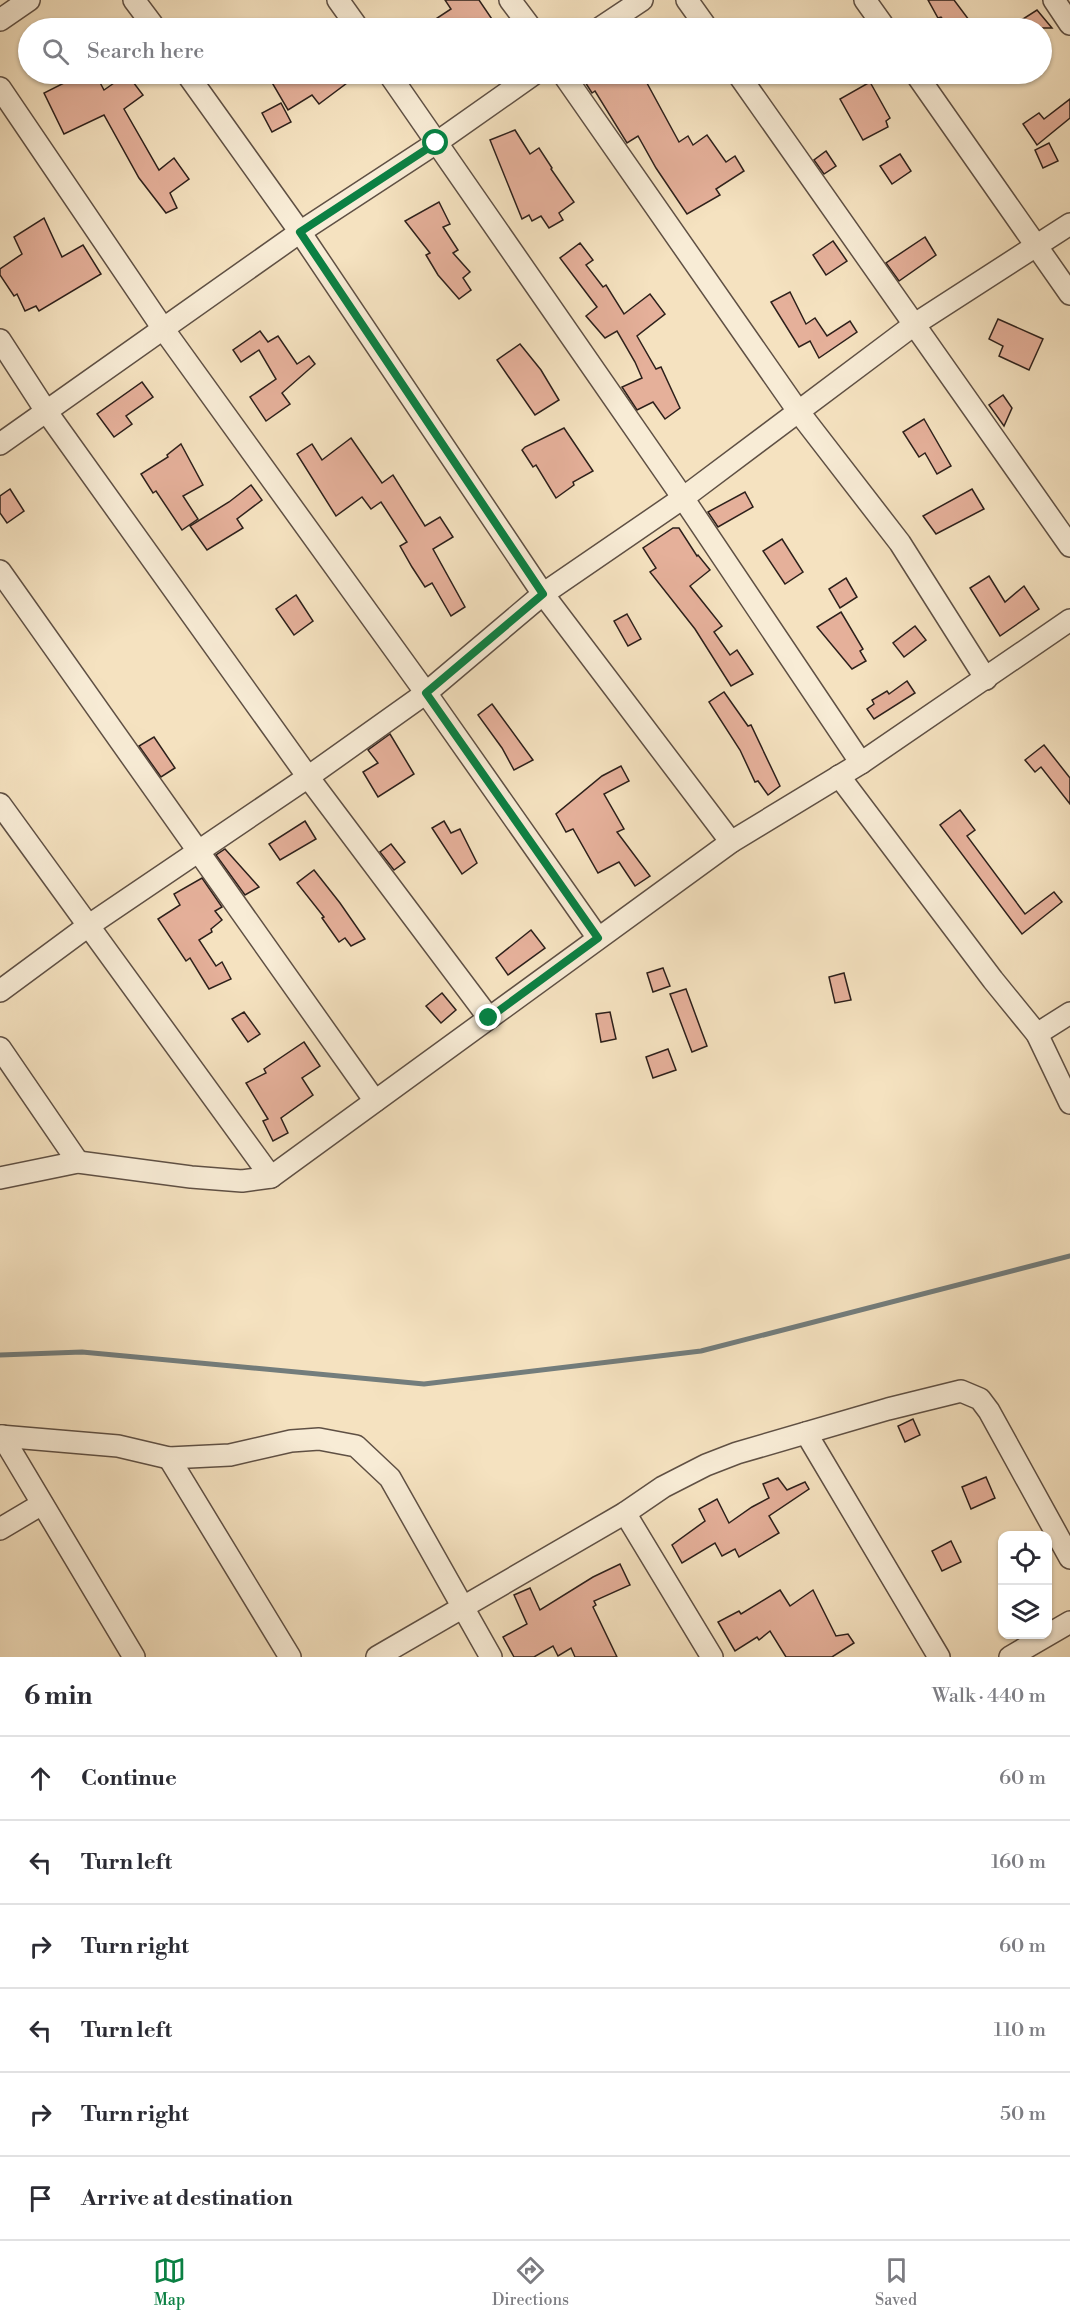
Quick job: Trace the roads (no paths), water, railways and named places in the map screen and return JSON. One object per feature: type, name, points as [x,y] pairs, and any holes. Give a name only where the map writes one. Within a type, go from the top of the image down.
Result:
[{"type":"street","points":[[0,20],[29,0]]},
{"type":"street","points":[[134,0],[148,18]]},
{"type":"street","points":[[338,0],[351,18]]},
{"type":"street","points":[[510,0],[524,18]]},
{"type":"street","points":[[615,18],[642,0]]},
{"type":"street","points":[[687,0],[700,18]]},
{"type":"street","points":[[865,0],[878,18]]},
{"type":"street","points":[[1054,0],[1070,24]]},
{"type":"street","points":[[194,84],[300,232],[543,594],[731,842]]},
{"type":"street","points":[[396,84],[683,498],[861,763]]},
{"type":"street","points":[[0,444],[300,232],[436,143],[520,84]]},
{"type":"street","points":[[570,84],[798,411],[900,543],[986,679]]},
{"type":"street","points":[[745,84],[1070,546]]},
{"type":"street","points":[[923,84],[1070,294]]},
{"type":"street","points":[[0,88],[164,330],[426,693],[598,938]]},
{"type":"street","points":[[0,991],[88,926],[308,777],[426,693],[543,594],[683,498],[915,324],[1070,224]]},
{"type":"street","points":[[0,340],[46,411],[308,777],[489,1018]]},
{"type":"street","points":[[0,571],[375,1101]]},
{"type":"street","points":[[0,1178],[78,1162],[191,1177],[242,1181],[271,1177],[731,842],[861,763],[1070,620]]},
{"type":"street","points":[[839,777],[1036,1034],[1070,1103]]},
{"type":"street","points":[[0,804],[271,1177]]},
{"type":"street","points":[[1036,1034],[1070,1013]]},
{"type":"street","points":[[0,1048],[78,1162]]},
{"type":"street","points":[[377,1657],[625,1513],[663,1487],[706,1465],[756,1447],[961,1391],[980,1399],[989,1411],[1070,1558]]},
{"type":"street","points":[[806,1433],[939,1657]]},
{"type":"street","points":[[1,1436],[118,1446],[169,1458],[230,1455],[300,1440],[319,1439],[356,1446],[390,1478],[461,1608],[491,1657]]},
{"type":"street","points":[[1,1436],[135,1657]]},
{"type":"street","points":[[169,1458],[290,1657]]},
{"type":"street","points":[[0,1529],[42,1504]]},
{"type":"street","points":[[625,1513],[711,1657]]},
{"type":"street","points":[[1010,1657],[1070,1622]]},
{"type":"waterway","points":[[0,1355],[82,1352],[424,1384],[701,1351],[1070,1256]]}]
